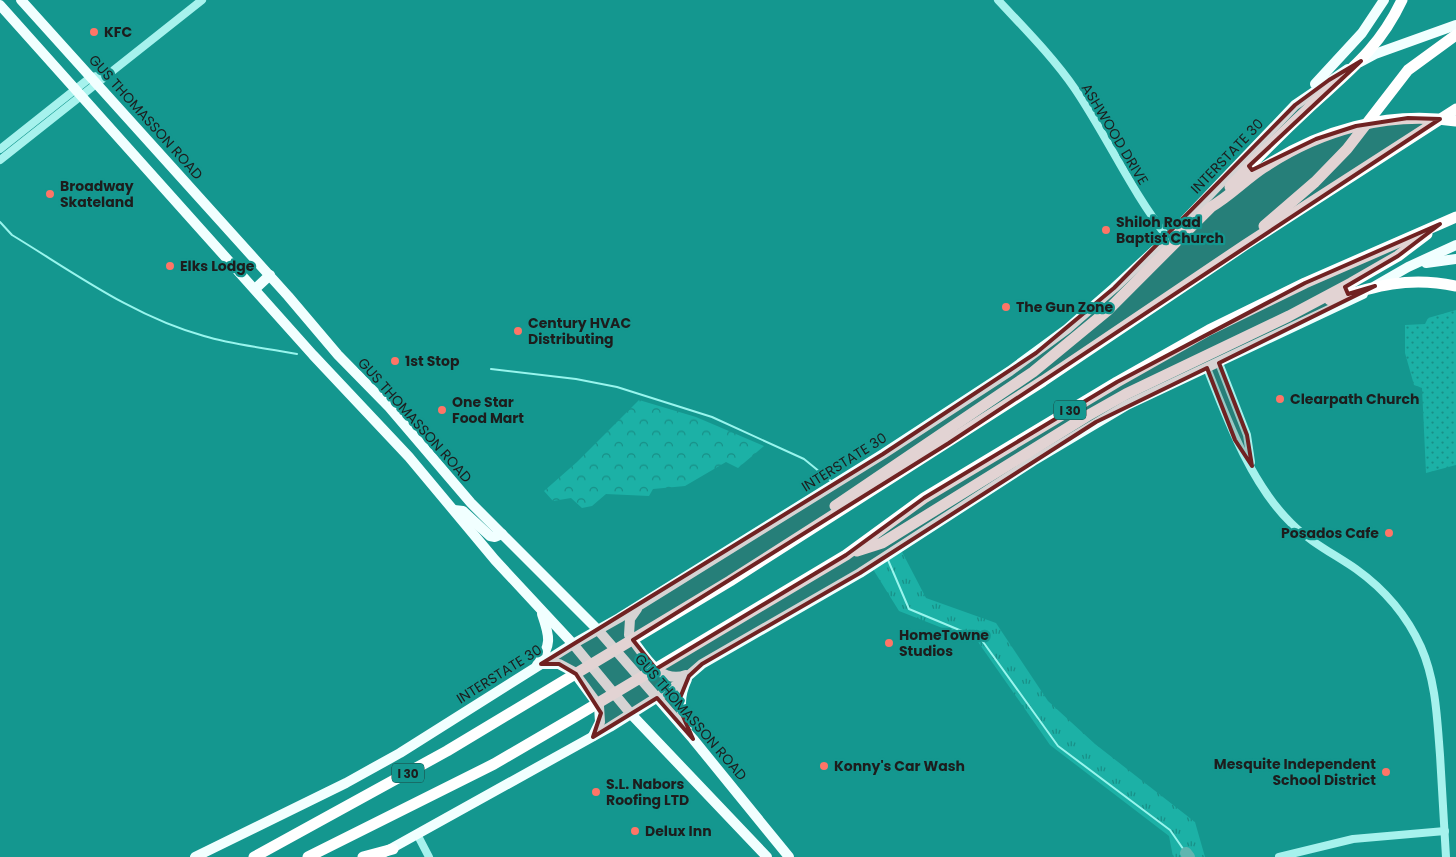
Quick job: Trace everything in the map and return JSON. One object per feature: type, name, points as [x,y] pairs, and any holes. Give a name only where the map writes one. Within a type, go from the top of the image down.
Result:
[{"type":"highway","points":[[772,554],[856,490],[1032,372],[1107,311],[1286,131],[1358,65],[1381,36],[1402,0]]},
{"type":"highway","points":[[1232,253],[1315,182],[1347,149],[1408,70],[1456,34]]},
{"type":"highway","name":"I 30","points":[[254,857],[356,803],[559,684],[772,554],[1043,381],[1232,253],[1456,109]]},
{"type":"highway","points":[[1211,207],[1226,199],[1261,169],[1316,139],[1356,126],[1408,118],[1456,121]]},
{"type":"highway","points":[[846,555],[882,543],[1054,434],[1126,394],[1202,364],[1398,256],[1442,223],[1456,208]]},
{"type":"highway","name":"I 30","points":[[308,857],[494,764],[669,662],[846,555],[924,498],[1184,344],[1306,283],[1456,217]]},
{"type":"highway","points":[[1302,309],[1388,283],[1414,280],[1456,286]]},
{"type":"highway","points":[[363,857],[393,849]]},
{"type":"main road","name":"GUS THOMASSON ROAD","points":[[21,0],[270,276],[338,355],[389,407],[471,504],[598,630],[693,739],[789,857]]},
{"type":"main road","points":[[1295,105],[1362,34],[1384,0]]},
{"type":"main road","points":[[0,6],[254,289],[409,458],[573,644],[631,714],[767,857]]},
{"type":"main road","name":"INTERSTATE 30","points":[[195,857],[346,783],[400,753],[573,644],[883,454],[1029,358],[1114,288],[1168,238],[1295,105],[1329,80],[1375,54],[1456,25]]},
{"type":"main road","points":[[376,857],[593,737],[657,698],[733,645],[860,573],[1096,422],[1202,364],[1219,363],[1363,294],[1408,267],[1456,245]]},
{"type":"main road","points":[[1408,267],[1456,259]]},
{"type":"main road","points":[[254,289],[270,276]]},
{"type":"main road","points":[[454,510],[463,511],[490,536],[495,537],[502,534]]},
{"type":"main road","points":[[641,604],[630,619],[629,635],[660,672],[667,677],[677,678],[691,674]]},
{"type":"main road","points":[[538,667],[548,647],[547,628],[540,608]]},
{"type":"main road","points":[[538,667],[559,664],[574,672],[599,706],[600,722],[593,737]]},
{"type":"main road","points":[[691,674],[682,689],[680,706],[693,739]]},
{"type":"street","points":[[0,149],[94,80],[110,74],[202,0]]},
{"type":"street","name":"ASHWOOD DRIVE","points":[[998,0],[1074,88],[1139,199],[1168,238]]},
{"type":"street","points":[[0,160],[78,92]]},
{"type":"street","points":[[1219,363],[1247,435],[1252,466]]},
{"type":"street","points":[[1202,364],[1236,440],[1267,494],[1291,523],[1311,540],[1371,581],[1398,608],[1416,636],[1426,660],[1434,690],[1446,857]]},
{"type":"street","points":[[1279,857],[1353,839],[1445,831]]},
{"type":"street","points":[[417,834],[429,857]]},
{"type":"highlighted area","points":[[1361,61],[1249,166],[1252,170],[1316,139],[1356,126],[1408,118],[1440,119],[949,443],[633,640],[656,669],[846,555],[924,498],[1117,382],[1305,283],[1440,224],[1398,256],[1345,287],[1348,294],[1375,286],[1219,363],[1247,435],[1252,466],[1235,440],[1207,368],[1096,422],[860,573],[702,664],[689,676],[680,698],[682,714],[693,739],[657,698],[593,737],[601,713],[576,674],[559,664],[541,664],[883,454],[1036,353],[1114,288],[1295,105],[1329,80]]},
{"type":"green space","points":[[1456,310],[1456,465],[1426,473],[1422,388],[1414,385],[1405,353],[1405,325],[1425,324],[1428,318]]},
{"type":"green space","points":[[639,400],[696,417],[764,446],[738,468],[726,462],[685,486],[653,489],[649,496],[606,494],[592,506],[582,508],[571,498],[553,501],[544,491],[577,462]]},
{"type":"green space","points":[[900,548],[926,598],[996,623],[1048,701],[1095,744],[1195,822],[1205,857],[1173,857],[1169,836],[1050,745],[978,642],[899,611],[871,566]]},
{"type":"waterway","points":[[0,222],[12,235],[81,278],[153,317],[178,328],[215,339],[297,354]]},
{"type":"waterway","points":[[491,369],[576,379],[617,387],[712,417],[804,459],[831,481]]},
{"type":"waterway","points":[[888,560],[909,609],[981,639],[1058,746],[1170,830],[1186,853]]},
{"type":"waterway","points":[[1186,853],[1189,857]]},
{"type":"place","name":"KFC","points":[[94,32]]},
{"type":"place","name":"Broadway Skateland","points":[[50,194]]},
{"type":"place","name":"Shiloh Road Baptist Church","points":[[1106,230]]},
{"type":"place","name":"Elks Lodge","points":[[170,266]]},
{"type":"place","name":"The Gun Zone","points":[[1006,307]]},
{"type":"place","name":"Century HVAC Distributing","points":[[518,331]]},
{"type":"place","name":"1st Stop","points":[[395,361]]},
{"type":"place","name":"Clearpath Church","points":[[1280,399]]},
{"type":"place","name":"One Star Food Mart","points":[[442,410]]},
{"type":"place","name":"Posados Cafe","points":[[1389,533]]},
{"type":"place","name":"HomeTowne Studios","points":[[889,643]]},
{"type":"place","name":"Konny's Car Wash","points":[[824,766]]},
{"type":"place","name":"Mesquite Independent School District","points":[[1386,772]]},
{"type":"place","name":"S.L. Nabors Roofing LTD","points":[[596,792]]},
{"type":"place","name":"Delux Inn","points":[[635,831]]}]
